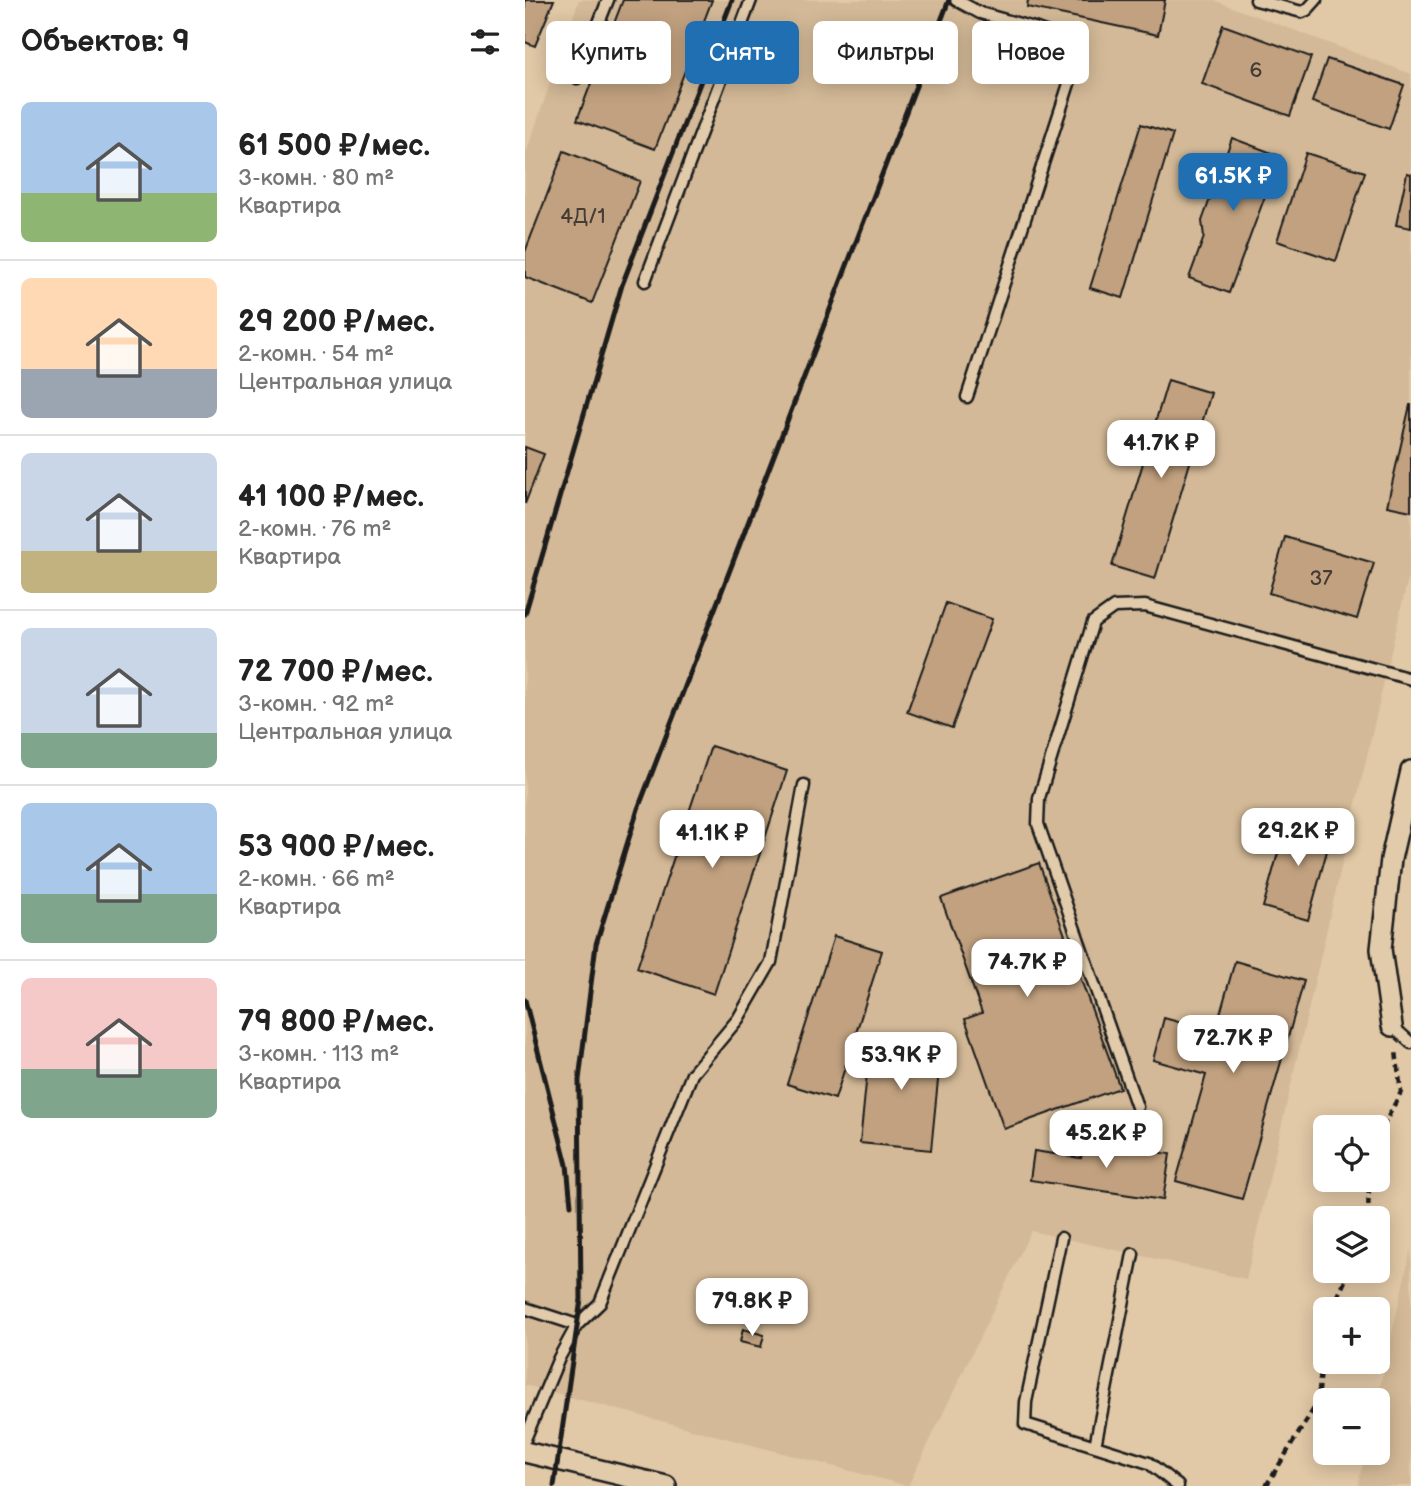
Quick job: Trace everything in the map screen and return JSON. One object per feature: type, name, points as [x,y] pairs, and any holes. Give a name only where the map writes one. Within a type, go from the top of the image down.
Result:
[{"type":"street","points":[[1392,1026],[1381,949],[1391,859],[1411,771]]},
{"type":"street","points":[[525,1452],[666,1486]]},
{"type":"lane","points":[[600,21],[608,0]]},
{"type":"lane","points":[[645,281],[751,0]]},
{"type":"lane","points":[[956,0],[980,13],[1073,42],[1078,56],[967,397]]},
{"type":"lane","points":[[1256,0],[1302,12],[1316,0]]},
{"type":"lane","points":[[1137,1107],[1038,824],[1039,798],[1093,622],[1114,607],[1145,606],[1411,679]]},
{"type":"lane","points":[[525,1439],[559,1358],[577,1325],[600,1303],[692,1074],[738,1019],[771,962],[804,785]]},
{"type":"lane","points":[[1392,1026],[1411,1042]]},
{"type":"lane","points":[[1061,1238],[1026,1402],[1025,1424],[1149,1463],[1178,1486]]},
{"type":"lane","points":[[1095,1446],[1133,1254]]},
{"type":"lane","points":[[525,1308],[577,1325]]},
{"type":"path","points":[[1389,1115],[1401,1091],[1392,1026]]},
{"type":"path","points":[[1266,1486],[1318,1402],[1321,1374]]},
{"type":"shaded area","points":[[579,0],[1213,0],[1411,74],[1411,565],[1246,1279],[1031,1231],[908,1486],[525,1385],[525,156],[550,84],[671,84],[671,21],[572,21]]},
{"type":"shaded area","points":[[1411,1249],[1411,1486],[1358,1486],[1362,1465],[1390,1465],[1390,1388],[1380,1388],[1383,1374],[1390,1374],[1390,1342]]},
{"type":"building","points":[[525,0],[554,0],[535,46],[525,42]]},
{"type":"building","points":[[623,0],[712,0],[704,21],[685,21],[685,71],[655,149],[577,120],[591,84],[671,84],[671,21],[615,21]]},
{"type":"building","points":[[1028,0],[1165,0],[1158,35],[1027,7]]},
{"type":"building","points":[[1223,25],[1311,57],[1290,116],[1202,84]]},
{"type":"building","points":[[1327,59],[1404,85],[1389,129],[1312,102]]},
{"type":"building","points":[[1141,124],[1173,134],[1123,298],[1090,288]]},
{"type":"building","points":[[1232,138],[1280,156],[1229,293],[1189,278],[1204,237],[1202,221]]},
{"type":"building","points":[[564,151],[640,181],[592,303],[525,277],[525,252]]},
{"type":"building","points":[[1306,153],[1365,172],[1336,261],[1277,241]]},
{"type":"building","points":[[1407,173],[1411,174],[1411,228],[1396,225]]},
{"type":"building","points":[[1168,380],[1211,393],[1155,579],[1112,566]]},
{"type":"building","points":[[1411,405],[1411,511],[1387,506]]},
{"type":"building","points":[[525,447],[544,454],[525,504]]},
{"type":"building","points":[[1285,537],[1374,563],[1357,619],[1269,593]]},
{"type":"building","points":[[946,603],[992,619],[952,728],[907,712]]},
{"type":"building","points":[[711,746],[787,771],[714,994],[637,968]]},
{"type":"building","points":[[1288,817],[1333,829],[1308,920],[1263,907]]},
{"type":"building","points":[[1039,863],[1120,1088],[1004,1129],[965,1019],[982,1013],[941,898]]},
{"type":"building","points":[[834,936],[882,951],[835,1099],[787,1084]]},
{"type":"building","points":[[1235,961],[1304,981],[1242,1199],[1176,1181],[1206,1075],[1153,1060],[1164,1018],[1215,1032]]},
{"type":"building","points":[[871,1033],[942,1040],[931,1150],[860,1143]]},
{"type":"building","points":[[1084,1141],[1170,1154],[1163,1200],[1030,1180],[1034,1151],[1081,1158]]},
{"type":"building","points":[[743,1329],[764,1335],[761,1347],[740,1342]]},
{"type":"railway","points":[[525,614],[622,285],[732,0]]},
{"type":"railway","points":[[554,1486],[581,1299],[579,1080],[596,944],[638,809],[949,0]]},
{"type":"railway","points":[[525,1000],[567,1165],[571,1205]]}]
